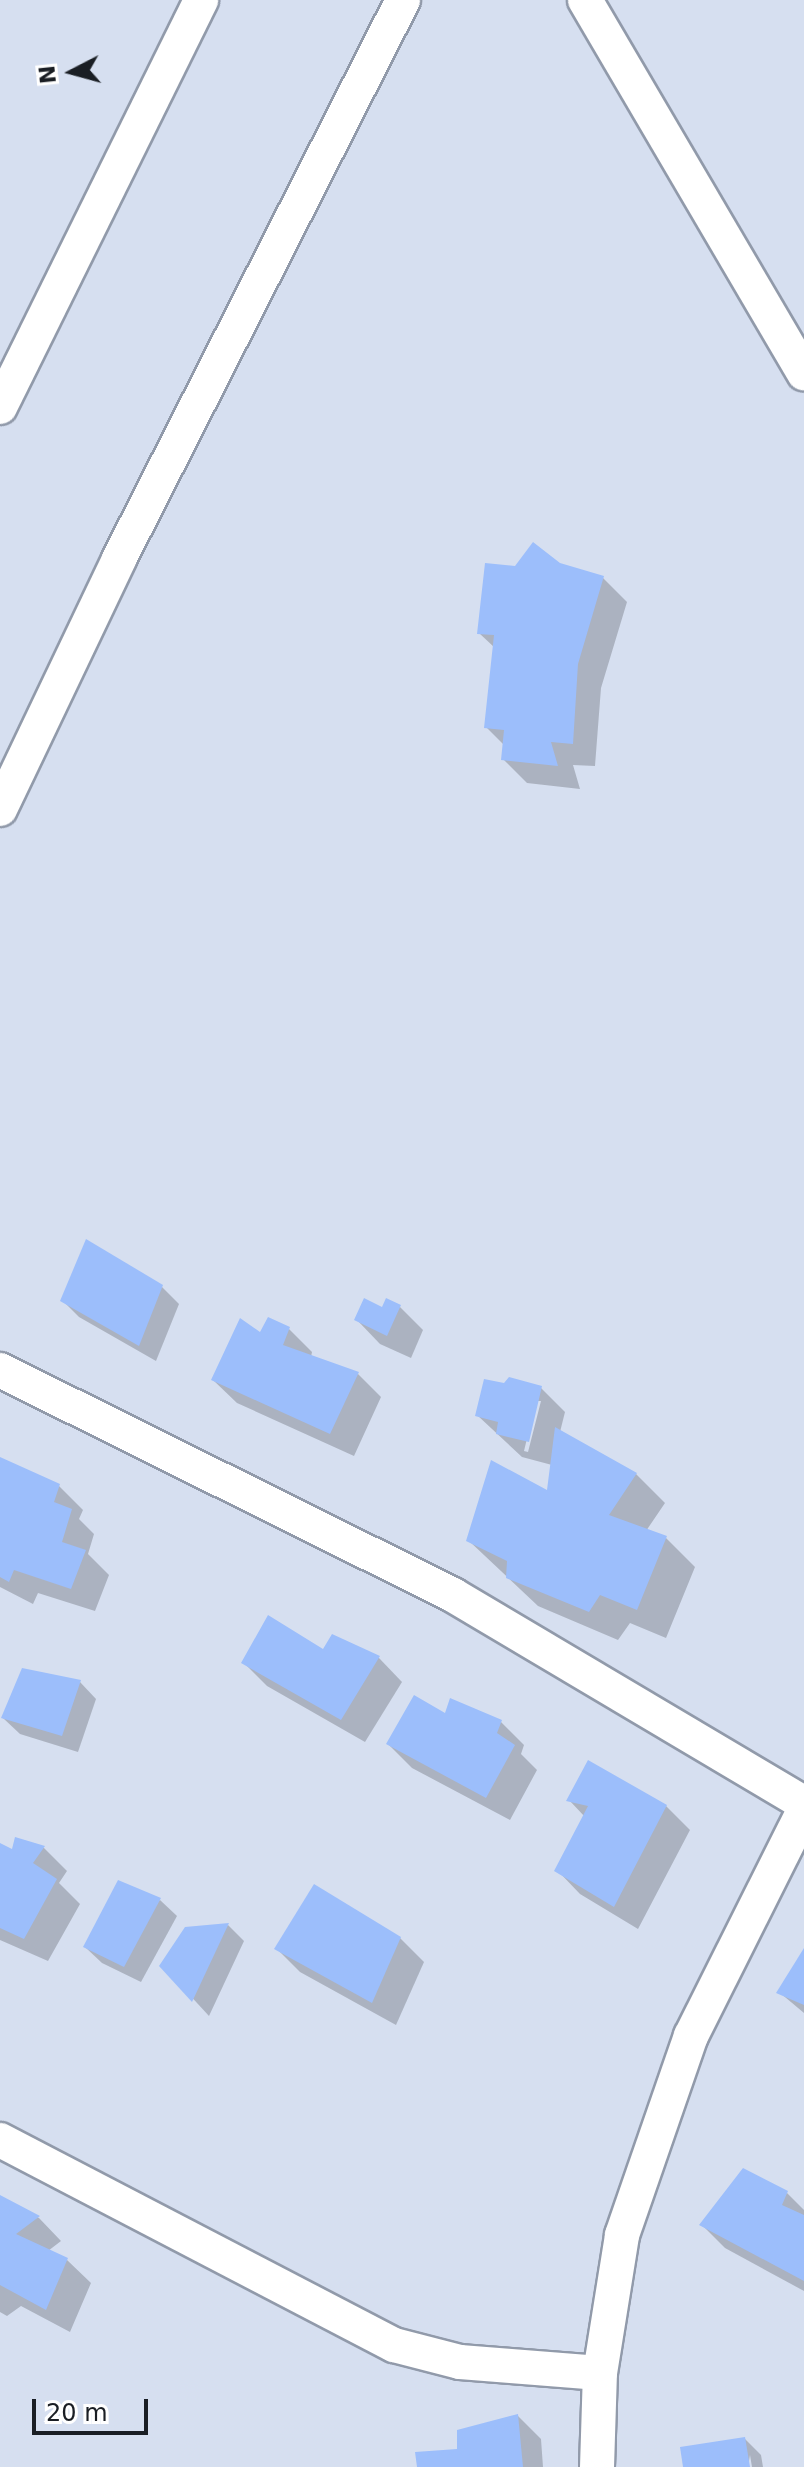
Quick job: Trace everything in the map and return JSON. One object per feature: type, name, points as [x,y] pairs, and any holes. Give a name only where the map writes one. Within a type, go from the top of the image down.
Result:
[{"type":"street","points":[[0,809],[133,531],[403,0]]},
{"type":"street","points":[[585,0],[804,374]]},
{"type":"street","points":[[0,407],[190,7]]},
{"type":"street","points":[[0,1370],[453,1595],[804,1803]]},
{"type":"street","points":[[597,2467],[600,2373],[622,2235],[691,2036],[804,1810]]},
{"type":"street","points":[[0,2140],[394,2345],[460,2362],[600,2373]]},
{"type":"building","points":[[533,542],[560,563],[604,576],[578,664],[573,744],[551,742],[558,766],[501,760],[504,730],[484,728],[494,635],[477,634],[485,563],[515,566]]},
{"type":"building","points":[[86,1239],[163,1285],[139,1346],[60,1301]]},
{"type":"building","points":[[364,1298],[382,1307],[386,1298],[401,1305],[387,1336],[354,1320]]},
{"type":"building","points":[[268,1317],[290,1327],[283,1345],[359,1372],[330,1434],[211,1380],[240,1318],[260,1332]]},
{"type":"building","points":[[509,1377],[542,1386],[529,1442],[496,1434],[498,1422],[475,1416],[484,1379],[504,1383]]},
{"type":"building","points":[[555,1427],[637,1473],[609,1515],[667,1536],[637,1610],[600,1595],[589,1612],[506,1578],[507,1561],[466,1541],[491,1460],[547,1490]]},
{"type":"building","points":[[0,1457],[60,1484],[54,1502],[72,1509],[62,1542],[86,1550],[71,1589],[14,1570],[9,1582],[0,1577]]},
{"type":"building","points":[[268,1615],[323,1649],[332,1634],[380,1656],[341,1720],[241,1663]]},
{"type":"building","points":[[22,1668],[81,1680],[62,1736],[1,1718]]},
{"type":"building","points":[[414,1695],[445,1713],[450,1698],[502,1720],[497,1733],[515,1745],[486,1798],[386,1744]]},
{"type":"building","points":[[588,1760],[667,1805],[614,1907],[554,1871],[588,1806],[566,1801]]},
{"type":"building","points":[[15,1837],[45,1846],[33,1863],[57,1879],[24,1939],[0,1928],[0,1843],[12,1849]]},
{"type":"building","points":[[118,1880],[161,1898],[124,1967],[83,1947]]},
{"type":"building","points":[[314,1884],[401,1937],[372,2003],[274,1949]]},
{"type":"building","points":[[229,1923],[192,2002],[159,1966],[185,1927]]},
{"type":"building","points":[[804,1948],[804,2005],[776,1993]]},
{"type":"building","points":[[743,2168],[788,2191],[782,2205],[804,2215],[804,2281],[699,2225]]},
{"type":"building","points":[[0,2195],[40,2216],[16,2234],[68,2258],[46,2310],[0,2285]]},
{"type":"building","points":[[518,2414],[523,2467],[417,2467],[415,2452],[457,2449],[457,2430]]},
{"type":"building","points":[[745,2437],[750,2467],[683,2467],[680,2447]]}]
